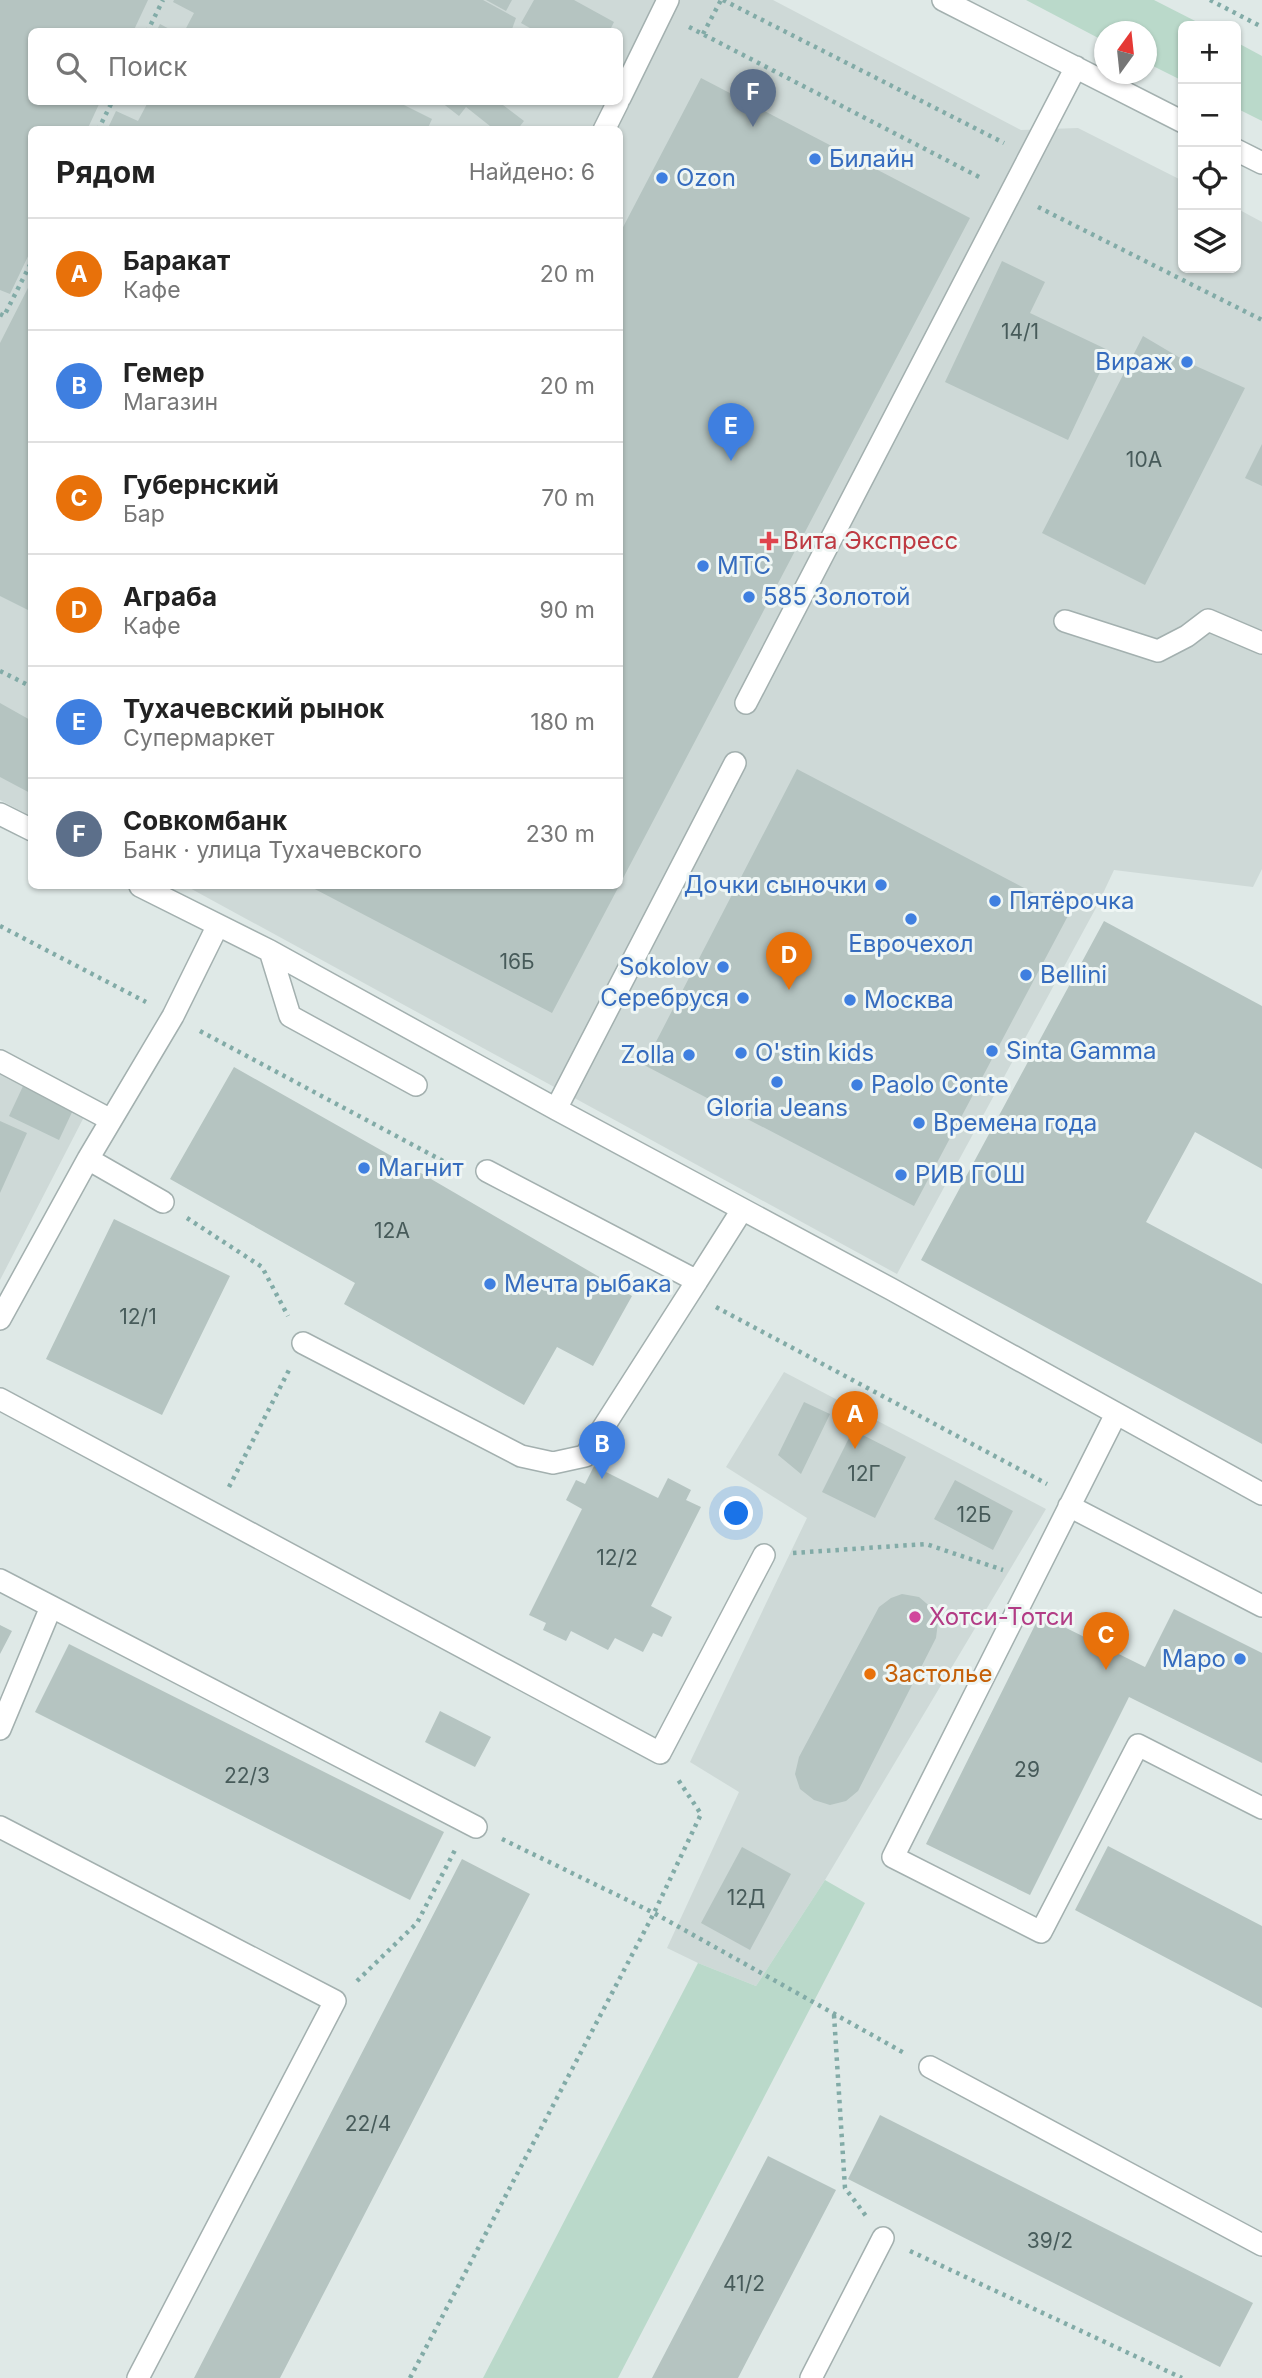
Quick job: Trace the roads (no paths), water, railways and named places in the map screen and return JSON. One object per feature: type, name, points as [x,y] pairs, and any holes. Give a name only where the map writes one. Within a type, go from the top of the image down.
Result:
[{"type":"street","points":[[943,0],[1178,119]]},
{"type":"street","points":[[623,92],[664,6]]},
{"type":"street","points":[[747,703],[1076,67]]},
{"type":"street","points":[[606,126],[616,105]]},
{"type":"street","points":[[1241,152],[1262,163]]},
{"type":"street","points":[[1065,621],[1158,651],[1208,620],[1262,643]]},
{"type":"street","points":[[556,1109],[735,763]]},
{"type":"street","points":[[0,814],[28,828]]},
{"type":"street","points":[[149,889],[270,951],[1262,1494]]},
{"type":"street","points":[[0,1320],[88,1158],[173,1016],[218,925]]},
{"type":"street","points":[[270,951],[290,1016],[416,1085]]},
{"type":"street","points":[[0,1061],[111,1120]]},
{"type":"street","points":[[88,1158],[163,1202]]},
{"type":"street","points":[[487,1171],[697,1281]]},
{"type":"street","points":[[303,1343],[521,1456],[553,1464],[585,1456],[742,1210]]},
{"type":"street","points":[[0,1399],[660,1753],[764,1555]]},
{"type":"street","points":[[1116,1414],[893,1857],[1041,1933],[1138,1745],[1262,1808]]},
{"type":"street","points":[[1069,1506],[1262,1606]]},
{"type":"street","points":[[0,1580],[472,1825]]},
{"type":"street","points":[[0,1729],[51,1607]]},
{"type":"street","points":[[0,1827],[335,2001],[138,2378]]},
{"type":"street","points":[[930,2067],[1262,2245]]},
{"type":"street","points":[[811,2378],[883,2238]]},
{"type":"place","name":"Совкомбанк","points":[[753,127]]},
{"type":"place","name":"Билайн","points":[[815,159]]},
{"type":"place","name":"Ozon","points":[[662,178]]},
{"type":"place","name":"Вираж","points":[[1187,362]]},
{"type":"place","name":"Тухачевский рынок","points":[[731,461]]},
{"type":"place","name":"Вита Экспресс","points":[[769,541]]},
{"type":"place","name":"МТС","points":[[703,566]]},
{"type":"place","name":"585 Золотой","points":[[749,597]]},
{"type":"place","name":"Дочки сыночки","points":[[881,885]]},
{"type":"place","name":"Пятёрочка","points":[[995,901]]},
{"type":"place","name":"Еврочехол","points":[[911,919]]},
{"type":"place","name":"Sokolov","points":[[723,967]]},
{"type":"place","name":"Bellini","points":[[1026,975]]},
{"type":"place","name":"Аграба","points":[[789,990]]},
{"type":"place","name":"Серебруся","points":[[743,998]]},
{"type":"place","name":"Москва","points":[[850,1000]]},
{"type":"place","name":"Sinta Gamma","points":[[992,1051]]},
{"type":"place","name":"O'stin kids","points":[[741,1053]]},
{"type":"place","name":"Zolla","points":[[689,1055]]},
{"type":"place","name":"Gloria Jeans","points":[[777,1082]]},
{"type":"place","name":"Paolo Conte","points":[[857,1085]]},
{"type":"place","name":"Времена года","points":[[919,1123]]},
{"type":"place","name":"Магнит","points":[[364,1168]]},
{"type":"place","name":"РИВ ГОШ","points":[[901,1175]]},
{"type":"place","name":"Мечта рыбака","points":[[490,1284]]},
{"type":"place","name":"Баракат","points":[[855,1449]]},
{"type":"place","name":"Гемер","points":[[602,1479]]},
{"type":"place","name":"Хотси-Тотси","points":[[915,1617]]},
{"type":"place","name":"Маро","points":[[1240,1659]]},
{"type":"place","name":"Губернский","points":[[1106,1670]]},
{"type":"place","name":"Застолье","points":[[870,1674]]}]
